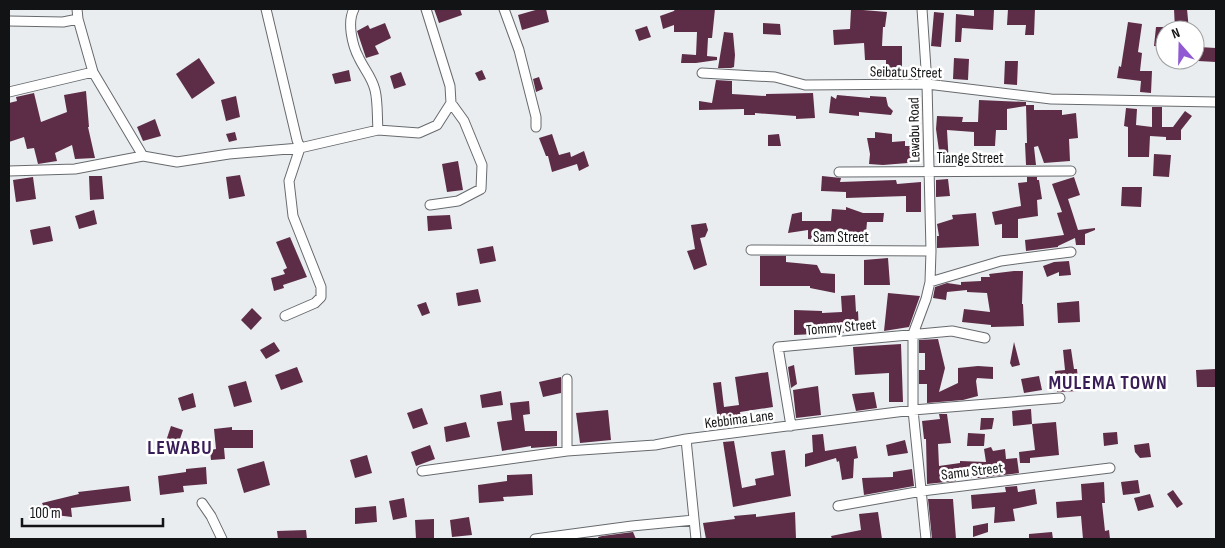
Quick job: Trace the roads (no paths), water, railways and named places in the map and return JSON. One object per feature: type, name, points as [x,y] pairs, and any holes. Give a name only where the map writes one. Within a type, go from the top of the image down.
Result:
[{"type":"street","points":[[77,9],[93,72],[143,156]]},
{"type":"street","points":[[266,9],[300,148],[289,181],[293,216],[321,287],[321,298],[285,316]]},
{"type":"street","points":[[354,9],[350,22],[352,33],[359,58],[369,73],[375,91],[378,130]]},
{"type":"street","points":[[426,9],[450,86],[451,103],[464,122],[482,165],[482,189],[458,201],[430,205]]},
{"type":"street","points":[[504,9],[519,50],[536,117],[536,128]]},
{"type":"street","name":"Lewabu Road","points":[[913,334],[926,300],[930,282],[931,251],[927,84],[922,9]]},
{"type":"street","points":[[9,21],[63,22],[78,19]]},
{"type":"street","points":[[9,92],[93,72]]},
{"type":"street","name":"Seibatu Street","points":[[702,73],[775,77],[805,85],[927,84],[1052,99],[1216,102]]},
{"type":"street","points":[[9,171],[75,169],[143,156],[177,162],[229,154],[300,148],[378,130],[419,132],[437,125],[451,103]]},
{"type":"street","name":"Tiange Street","points":[[839,172],[1071,171]]},
{"type":"street","name":"Sam Street","points":[[751,250],[931,251]]},
{"type":"street","points":[[930,282],[1001,261],[1071,252]]},
{"type":"street","name":"Tommy Street","points":[[791,426],[778,347],[952,330],[985,338]]},
{"type":"street","points":[[913,334],[913,410],[926,539]]},
{"type":"street","points":[[567,379],[567,451]]},
{"type":"street","name":"Kebbima Lane","points":[[422,471],[567,451],[655,446],[686,439],[913,410],[1060,398]]},
{"type":"street","points":[[686,439],[696,539]]},
{"type":"street","name":"Samu Street","points":[[838,506],[922,492],[1110,468]]},
{"type":"street","points":[[202,503],[211,516],[222,539]]},
{"type":"street","points":[[534,539],[694,520]]},
{"type":"district","name":"MULEMA TOWN","points":[[1108,382]]},
{"type":"district","name":"LEWABU","points":[[180,447]]}]
